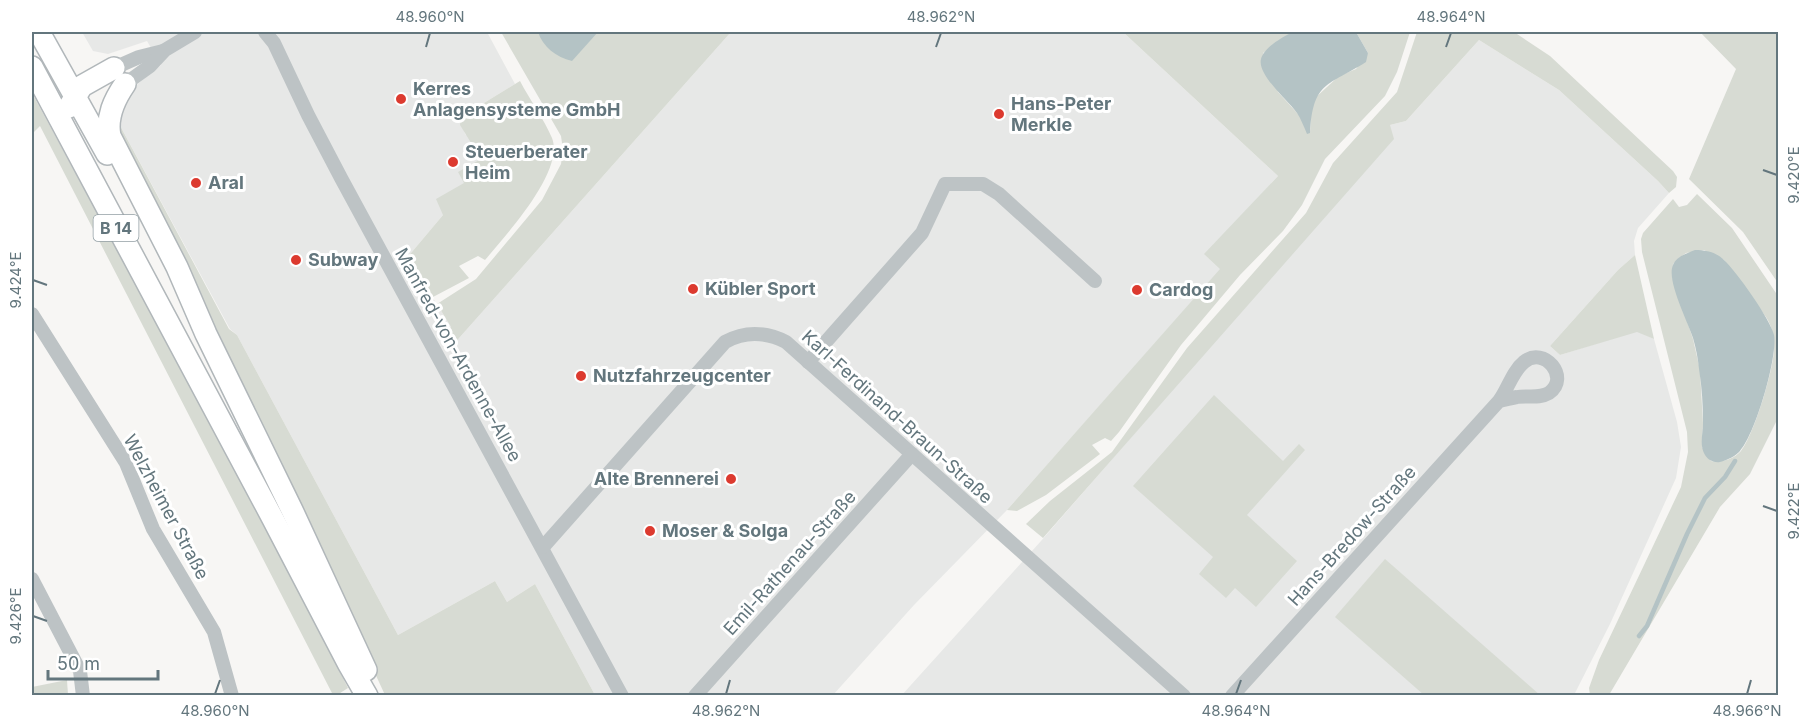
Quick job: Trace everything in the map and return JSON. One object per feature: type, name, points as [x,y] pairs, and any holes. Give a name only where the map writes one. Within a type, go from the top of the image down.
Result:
[{"type":"main road","points":[[42,38],[61,59],[80,70],[120,76]]},
{"type":"main road","name":"B 14","points":[[42,38],[206,334],[292,510],[377,696]]},
{"type":"main road","points":[[33,70],[55,91],[75,99],[102,98],[120,76]]},
{"type":"main road","name":"B 14","points":[[33,70],[367,696]]},
{"type":"main road","points":[[120,76],[112,109],[110,136],[177,267],[206,334]]},
{"type":"main road","points":[[70,142],[67,116],[75,99]]},
{"type":"street","points":[[120,76],[150,66],[165,50],[195,32]]},
{"type":"street","name":"Manfred-von-Ardenne-Allee","points":[[265,32],[274,43],[341,178],[543,546],[622,696]]},
{"type":"street","points":[[120,76],[139,57],[165,50]]},
{"type":"street","points":[[808,362],[922,233],[945,184],[983,184],[999,194],[1095,281]]},
{"type":"street","name":"Welzheimer Straße","points":[[32,314],[126,464],[153,529],[214,632],[232,696]]},
{"type":"street","name":"Karl-Ferdinand-Braun-Straße","points":[[543,546],[725,342],[734,337],[752,334],[775,336],[786,342],[1184,696]]},
{"type":"street","name":"Hans-Bredow-Straße","points":[[1232,696],[1499,401]]},
{"type":"street","name":"Emil-Rathenau-Straße","points":[[695,696],[912,454]]},
{"type":"street","points":[[32,579],[80,671],[83,696]]},
{"type":"shaded area","points":[[82,32],[487,32],[515,84],[461,117],[465,134],[481,159],[443,215],[406,259],[451,327],[446,333],[452,346],[731,32],[1123,32],[1278,176],[1208,251],[1221,269],[1007,510],[914,605],[833,695],[595,695],[535,584],[507,602],[495,581],[398,635],[237,335],[230,329],[117,120],[129,91],[161,65],[147,41],[108,54],[93,51]]},
{"type":"shaded area","points":[[501,32],[731,32],[452,346],[446,333],[451,327],[437,304],[476,279],[542,200],[561,164],[563,150],[561,136]]},
{"type":"shaded area","points":[[538,32],[598,32],[572,61],[551,51]]},
{"type":"shaded area","points":[[1123,32],[1292,32],[1263,53],[1278,92],[1298,114],[1310,132],[1315,98],[1339,76],[1356,69],[1368,53],[1356,32],[1410,32],[1397,72],[1385,96],[1325,159],[1302,205],[1283,231],[1240,275],[1181,345],[1119,432],[1111,441],[1105,438],[1092,445],[1100,454],[1046,495],[1017,511],[1007,510],[1220,269],[1204,254],[1278,176]]},
{"type":"shaded area","points":[[1292,32],[1356,32],[1368,53],[1366,62],[1332,81],[1319,94],[1312,116],[1310,133],[1307,134],[1297,113],[1268,80],[1261,65],[1261,59],[1266,51]]},
{"type":"shaded area","points":[[1417,32],[1514,32],[1550,56],[1673,171],[1677,177],[1676,187],[1669,193],[1559,90],[1479,40],[1406,121],[1390,125],[1394,139],[1043,538],[1026,524],[1050,501],[1112,452],[1187,348],[1306,213],[1333,163],[1397,92]]},
{"type":"shaded area","points":[[1700,32],[1778,32],[1778,283],[1743,232],[1689,179],[1736,69]]},
{"type":"shaded area","points":[[1479,40],[1559,90],[1669,193],[1638,228],[1634,241],[1635,255],[1618,270],[1550,346],[1560,355],[1637,331],[1654,339],[1677,422],[1681,447],[1676,478],[1610,624],[1574,695],[901,696],[1041,541],[1274,273],[1390,125],[1406,121]]},
{"type":"shaded area","points":[[520,81],[552,138],[554,152],[550,167],[531,202],[485,260],[478,256],[459,266],[469,278],[433,297],[406,259],[443,215],[436,199],[464,183],[458,172],[481,159],[460,125],[461,117]]},
{"type":"shaded area","points":[[32,93],[262,517],[348,688],[337,695],[333,695],[40,126],[32,134]]},
{"type":"shaded area","points":[[117,120],[229,329],[237,335],[398,635],[495,581],[507,602],[535,584],[595,695],[385,695],[207,310],[123,155]]},
{"type":"shaded area","points":[[1697,194],[1732,228],[1778,296],[1778,418],[1750,474],[1720,507],[1609,695],[1590,695],[1589,688],[1599,660],[1681,487],[1688,452],[1687,432],[1642,252],[1641,239],[1643,233],[1673,199],[1679,207],[1687,205]],"holes":[[[1704,250],[1724,260],[1768,320],[1774,348],[1771,371],[1746,443],[1735,456],[1727,460],[1711,461],[1702,447],[1700,370],[1693,339],[1672,276],[1673,264],[1686,253]]]},
{"type":"shaded area","points":[[1695,250],[1707,251],[1721,257],[1760,308],[1774,335],[1769,377],[1752,429],[1738,453],[1720,462],[1713,462],[1708,458],[1702,447],[1703,403],[1697,357],[1693,338],[1672,280],[1674,262]]},
{"type":"shaded area","points":[[1635,255],[1654,339],[1637,332],[1560,355],[1550,346],[1618,270]]},
{"type":"shaded area","points":[[1214,395],[1283,461],[1299,444],[1305,450],[1247,515],[1297,561],[1256,607],[1235,588],[1226,598],[1199,574],[1213,557],[1133,486]]},
{"type":"shaded area","points":[[1385,559],[1540,695],[1424,695],[1335,617]]},
{"type":"shaded area","points":[[67,680],[68,695],[32,695],[32,687]]},
{"type":"waterway","points":[[1639,636],[1647,626],[1705,498],[1725,477],[1735,461]]},
{"type":"place","name":"Kerres Anlagensysteme GmbH","points":[[401,99]]},
{"type":"place","name":"Hans-Peter Merkle","points":[[999,114]]},
{"type":"place","name":"Steuerberater Heim","points":[[453,162]]},
{"type":"place","name":"Aral","points":[[196,183]]},
{"type":"place","name":"Subway","points":[[296,260]]},
{"type":"place","name":"Kübler Sport","points":[[693,289]]},
{"type":"place","name":"Cardog","points":[[1137,290]]},
{"type":"place","name":"Nutzfahrzeugcenter","points":[[581,376]]},
{"type":"place","name":"Alte Brennerei","points":[[731,479]]},
{"type":"place","name":"Moser & Solga","points":[[650,531]]}]
